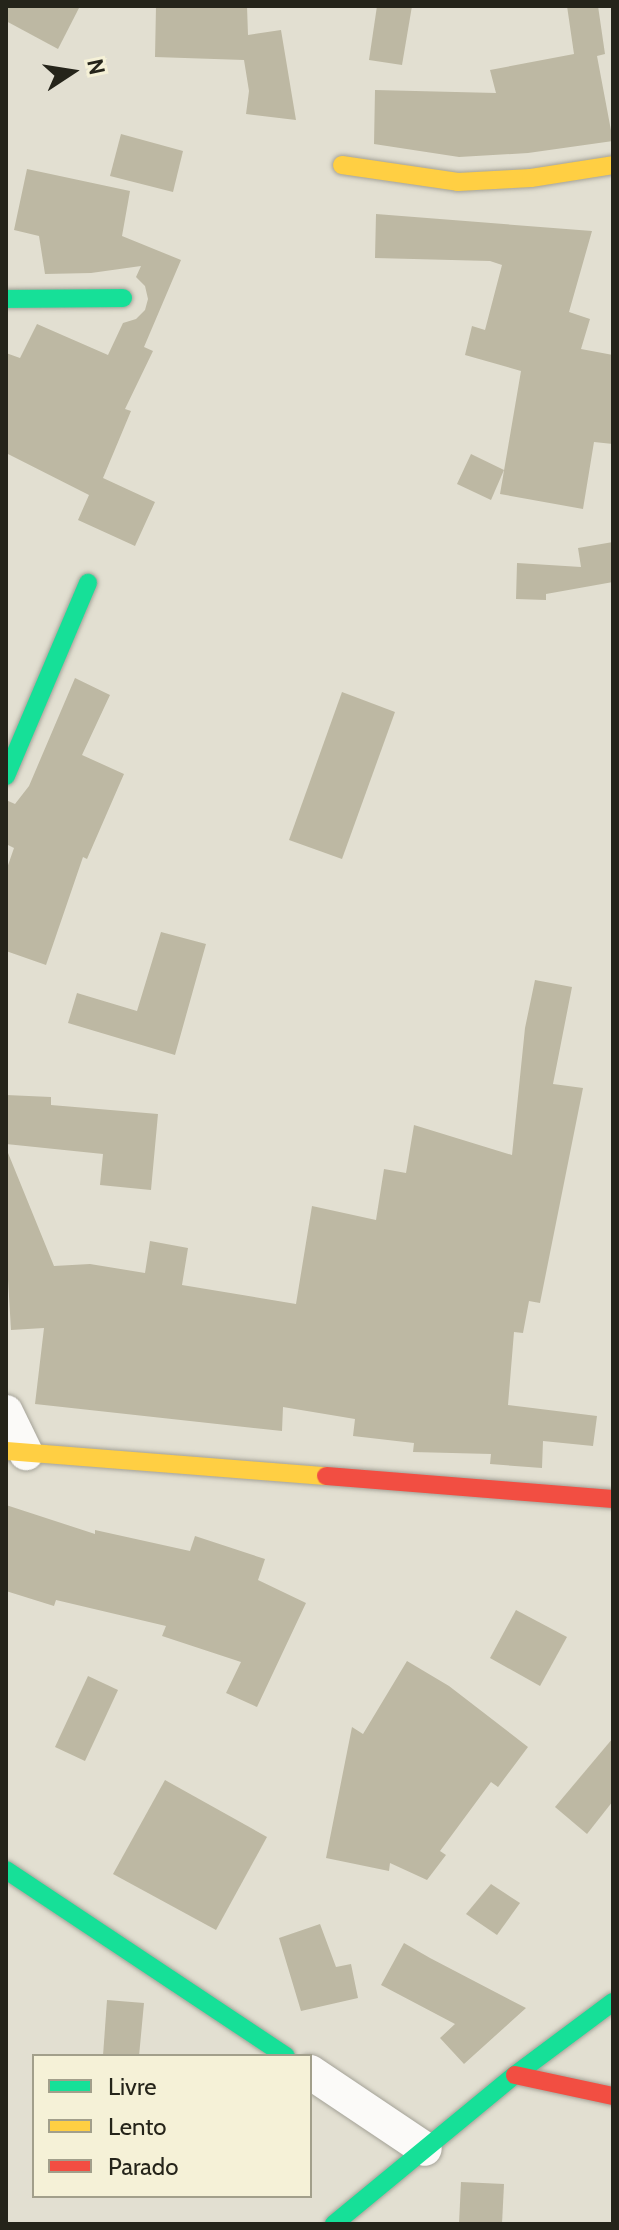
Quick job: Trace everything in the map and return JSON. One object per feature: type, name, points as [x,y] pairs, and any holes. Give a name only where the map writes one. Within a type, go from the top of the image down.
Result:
[{"type":"street","points":[[342,165],[458,182],[531,178],[613,165]]},
{"type":"street","points":[[6,299],[123,298]]},
{"type":"street","points":[[6,776],[88,583]]},
{"type":"street","points":[[6,1412],[16,1452],[613,1499]]},
{"type":"street","points":[[8,1874],[283,2054]]},
{"type":"street","points":[[334,2224],[515,2075],[613,2002]]},
{"type":"street","points":[[312,2073],[425,2149]]},
{"type":"street","points":[[515,2075],[613,2096]]},
{"type":"building","points":[[6,6],[80,6],[58,49],[6,21]]},
{"type":"building","points":[[156,6],[247,6],[248,35],[281,30],[296,120],[246,114],[249,91],[244,60],[155,57]]},
{"type":"building","points":[[377,6],[412,6],[402,65],[369,60]]},
{"type":"building","points":[[567,6],[598,6],[605,54],[597,56],[613,141],[528,153],[459,157],[374,144],[375,90],[496,93],[490,70],[574,54]]},
{"type":"building","points":[[121,134],[183,151],[173,192],[110,176]]},
{"type":"building","points":[[27,169],[130,191],[122,236],[181,260],[144,347],[153,351],[125,409],[131,411],[103,478],[155,502],[135,546],[78,520],[89,495],[6,453],[6,353],[20,358],[37,324],[108,355],[123,323],[136,319],[145,310],[148,299],[145,286],[136,277],[141,266],[91,273],[45,274],[39,236],[14,230]]},
{"type":"building","points":[[376,214],[592,231],[569,312],[590,319],[581,349],[613,355],[613,444],[594,442],[583,509],[500,494],[521,371],[465,355],[472,326],[485,330],[502,265],[490,261],[375,258]]},
{"type":"building","points":[[471,454],[504,470],[491,500],[457,484]]},
{"type":"building","points":[[613,542],[613,582],[546,594],[546,600],[516,599],[517,563],[581,567],[578,548]]},
{"type":"building","points":[[75,678],[110,695],[82,755],[124,774],[87,859],[83,857],[46,965],[6,951],[6,871],[14,848],[6,844],[6,800],[15,804],[29,786]]},
{"type":"building","points":[[342,692],[395,712],[342,859],[289,840]]},
{"type":"building","points":[[161,932],[206,944],[175,1055],[68,1023],[77,993],[137,1011]]},
{"type":"building","points":[[535,980],[572,987],[553,1084],[583,1088],[540,1303],[529,1301],[523,1333],[514,1332],[508,1405],[597,1416],[593,1446],[543,1441],[542,1468],[490,1464],[491,1454],[413,1452],[414,1443],[353,1436],[355,1419],[283,1407],[282,1431],[35,1404],[44,1328],[11,1330],[6,1246],[6,1148],[54,1266],[90,1264],[145,1273],[150,1241],[188,1248],[182,1285],[296,1304],[312,1206],[376,1220],[384,1169],[406,1173],[414,1125],[512,1155],[525,1028]]},
{"type":"building","points":[[6,1095],[51,1097],[51,1105],[158,1114],[151,1190],[100,1185],[103,1154],[6,1144]]},
{"type":"building","points":[[6,1505],[95,1534],[95,1530],[190,1551],[195,1536],[265,1559],[258,1580],[306,1603],[257,1707],[226,1693],[241,1662],[162,1636],[166,1626],[56,1600],[54,1606],[6,1591]]},
{"type":"building","points":[[516,1610],[567,1637],[540,1686],[490,1658]]},
{"type":"building","points":[[407,1661],[449,1686],[528,1747],[498,1787],[491,1782],[440,1851],[446,1855],[427,1880],[390,1863],[389,1871],[326,1858],[352,1727],[363,1734]]},
{"type":"building","points":[[88,1676],[118,1690],[85,1761],[55,1747]]},
{"type":"building","points":[[613,1738],[613,1801],[587,1834],[555,1807]]},
{"type":"building","points":[[165,1780],[267,1837],[216,1930],[113,1874]]},
{"type":"building","points":[[491,1884],[520,1903],[497,1935],[466,1914]]},
{"type":"building","points":[[320,1924],[336,1967],[351,1964],[358,1998],[301,2011],[279,1938]]},
{"type":"building","points":[[404,1943],[526,2008],[464,2064],[440,2038],[455,2024],[381,1985]]},
{"type":"building","points":[[107,2000],[144,2003],[139,2054],[103,2054]]},
{"type":"building","points":[[461,2182],[504,2184],[502,2224],[459,2224]]},
{"type":"traffic: fast","points":[[6,299],[123,298]]},
{"type":"traffic: fast","points":[[6,776],[88,583]]},
{"type":"traffic: fast","points":[[6,1870],[283,2054]]},
{"type":"traffic: fast","points":[[334,2224],[515,2075],[613,2002]]},
{"type":"traffic: slow","points":[[342,165],[458,182],[531,178],[613,165]]},
{"type":"traffic: slow","points":[[6,1451],[326,1476]]},
{"type":"traffic: jam","points":[[326,1476],[613,1499]]},
{"type":"traffic: jam","points":[[515,2075],[613,2096]]}]
